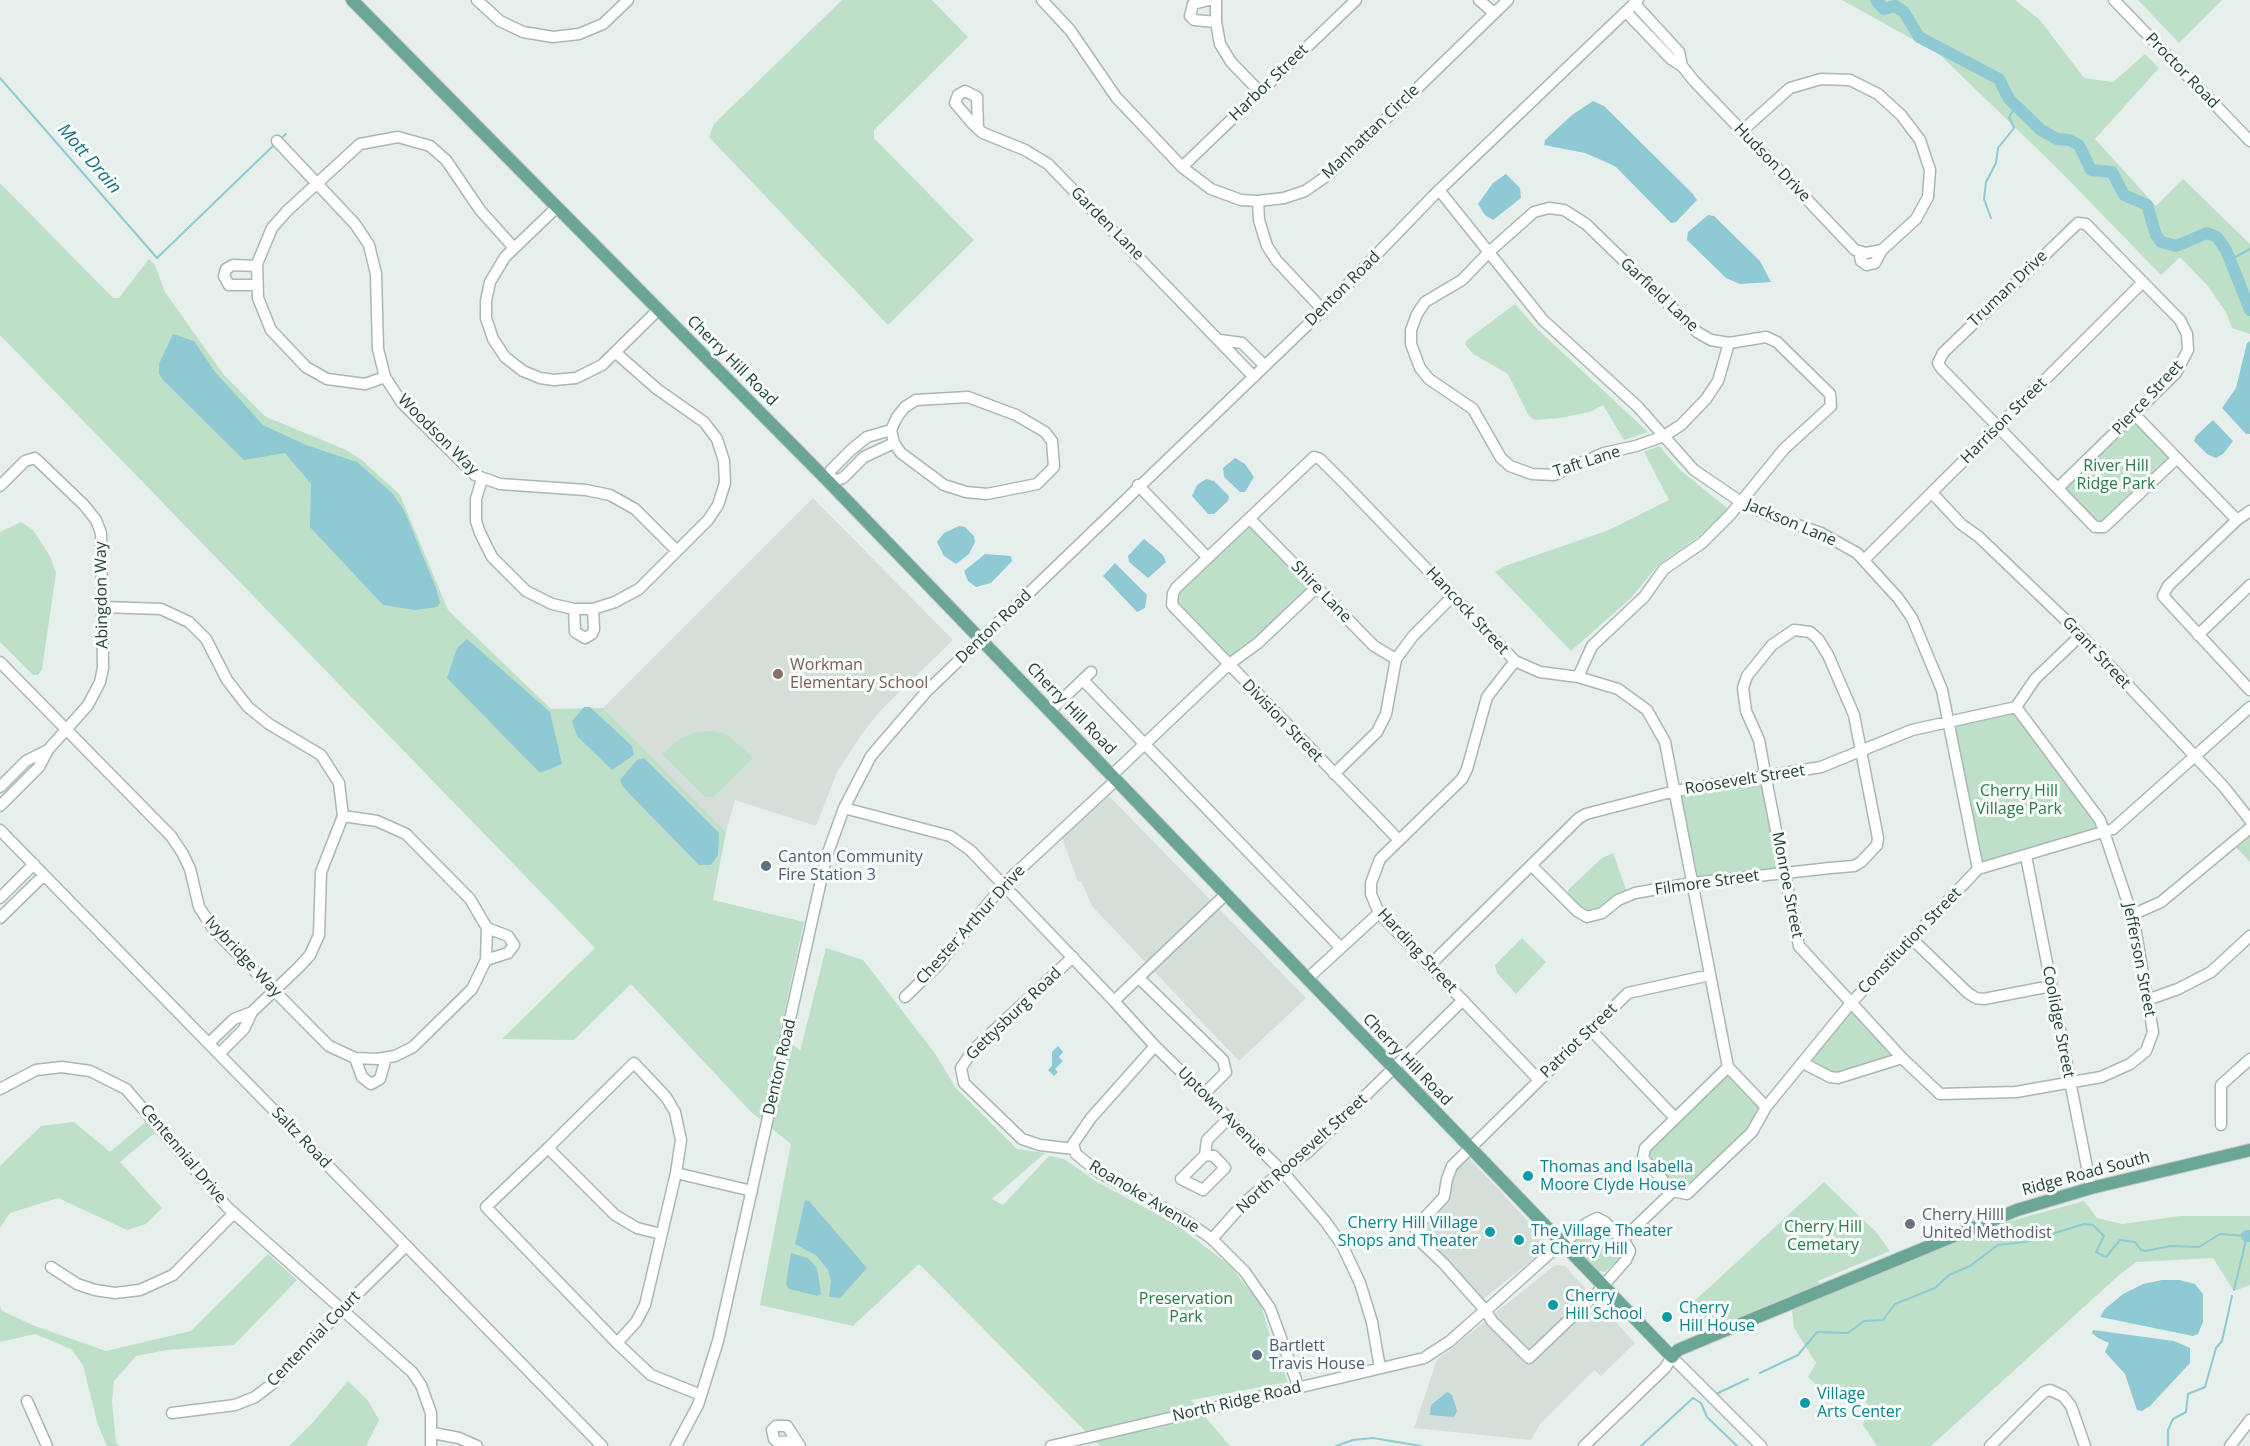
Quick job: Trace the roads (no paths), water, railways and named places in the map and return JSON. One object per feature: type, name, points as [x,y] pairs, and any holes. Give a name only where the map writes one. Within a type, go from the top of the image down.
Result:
[{"type":"main road","name":"Cherry Hill Road","points":[[352,0],[829,482],[1671,1357]]},
{"type":"main road","name":"Ridge Road South","points":[[1671,1357],[1678,1350],[1972,1226],[2034,1204],[2091,1188],[2250,1150]]},
{"type":"street","points":[[477,0],[500,21],[523,32],[553,37],[579,34],[603,24],[628,0]]},
{"type":"street","name":"Manhattan Circle","points":[[1043,0],[1071,30],[1116,98],[1182,167],[1211,189],[1241,200],[1258,201],[1284,198],[1305,191],[1328,176],[1508,0]]},
{"type":"street","points":[[1209,0],[1192,4],[1190,16],[1194,20],[1216,22]]},
{"type":"street","points":[[1216,0],[1216,22],[1220,44],[1231,62],[1260,92]]},
{"type":"street","name":"Harbor Street","points":[[1182,167],[1356,0]]},
{"type":"street","points":[[1479,0],[1494,13]]},
{"type":"street","name":"Proctor Road","points":[[2114,0],[2250,141]]},
{"type":"street","name":"Denton Road","points":[[676,1446],[701,1395],[718,1341],[826,858],[844,808],[864,768],[918,699],[1138,485],[1323,310],[1439,190],[1636,2]]},
{"type":"street","name":"Hudson Drive","points":[[1636,2],[1679,52],[1682,66]]},
{"type":"street","name":"Hudson Drive","points":[[1626,12],[1671,59],[1682,66],[1742,131],[1855,250],[1862,252],[1861,261],[1867,265],[1875,263],[1882,250],[1916,219],[1928,197],[1930,170],[1920,140],[1901,115],[1878,94],[1850,80],[1821,79],[1790,88],[1742,131]]},
{"type":"street","name":"Garden Lane","points":[[978,129],[1025,150],[1048,164],[1254,376]]},
{"type":"street","points":[[385,377],[365,384],[346,384],[327,379],[306,367],[271,330],[263,316],[256,285],[256,266],[272,228],[316,183],[360,144],[398,137],[415,140],[430,146],[446,160],[480,210],[514,248]]},
{"type":"street","name":"Woodson Way","points":[[277,141],[355,224],[371,251],[376,274],[378,349],[385,377],[402,403],[459,461],[482,479],[500,484],[586,490],[610,495],[635,509],[677,551]]},
{"type":"street","name":"Jackson Lane","points":[[1439,190],[1543,320],[1638,407],[1694,470],[1741,502],[1846,545],[1865,560],[1912,618],[1942,690],[1978,869]]},
{"type":"street","points":[[1258,201],[1259,220],[1267,246],[1276,261],[1323,310]]},
{"type":"street","points":[[557,207],[514,248],[492,277],[486,301],[490,331],[505,357],[523,371],[554,380],[576,378],[591,372],[616,353],[658,310]]},
{"type":"street","name":"Garfield Lane","points":[[1489,252],[1534,212],[1549,208],[1564,210],[1586,224],[1697,332],[1711,340],[1729,343],[1766,337],[1777,342],[1830,394],[1831,406],[1784,449],[1741,502]]},
{"type":"street","name":"Pierce Street","points":[[2058,488],[2179,370],[2188,350],[2187,334],[2180,320],[2086,224],[2081,222]]},
{"type":"street","name":"Truman Drive","points":[[1997,426],[1941,368],[1938,360],[2072,227],[2081,222]]},
{"type":"street","name":"Taft Lane","points":[[1489,252],[1462,280],[1425,302],[1417,314],[1411,344],[1414,356],[1429,379],[1473,409],[1501,458],[1522,471],[1554,474],[1604,453],[1636,446],[1664,436],[1681,425],[1706,399],[1718,381],[1729,343]]},
{"type":"street","points":[[256,266],[232,265],[226,269],[224,276],[229,285],[256,285]]},
{"type":"street","name":"Harrison Street","points":[[1865,560],[2143,282]]},
{"type":"street","name":"Garden Lane","points":[[1220,340],[1242,343],[1265,366]]},
{"type":"street","points":[[482,479],[476,499],[476,521],[492,557],[516,583],[535,597],[574,609],[593,609],[629,596],[677,551],[718,505],[725,483],[723,454],[704,422],[657,389],[616,353]]},
{"type":"street","points":[[968,397],[1016,415],[1045,432],[1052,441],[1054,467],[1037,484],[987,494],[966,492],[944,485],[901,453],[894,443],[891,430],[905,407],[916,400],[968,397]]},
{"type":"street","points":[[2135,415],[2237,520]]},
{"type":"street","points":[[1997,426],[2095,527],[2104,527],[2176,459]]},
{"type":"street","points":[[891,430],[867,437],[831,470],[829,482],[843,478],[864,458],[894,443]]},
{"type":"street","name":"Hancock Street","points":[[1172,599],[1176,588],[1309,460],[1317,457],[1515,661],[1540,672],[1578,677],[1618,689],[1647,710],[1665,742],[1728,1067]]},
{"type":"street","name":"Abingdon Way","points":[[0,486],[25,461],[35,458],[84,505],[96,520],[101,533],[103,607],[100,681],[88,705],[48,750]]},
{"type":"street","points":[[1138,485],[1208,558]]},
{"type":"street","name":"Grant Street","points":[[1933,494],[1961,524],[1979,537],[2081,634],[2196,757],[2250,820]]},
{"type":"street","points":[[1578,677],[1592,646],[1644,597],[1664,569],[1701,543],[1741,502]]},
{"type":"street","points":[[2250,511],[2237,520],[2165,590],[2165,600],[2250,690]]},
{"type":"street","name":"Shire Lane","points":[[1250,519],[1374,646],[1396,659]]},
{"type":"street","points":[[2198,634],[2250,585]]},
{"type":"street","name":"Chester Arthur Drive","points":[[905,997],[939,964],[1004,884],[1228,665],[1258,643],[1317,587]]},
{"type":"street","points":[[1334,774],[1370,740],[1383,722],[1396,659],[1413,636],[1453,596]]},
{"type":"street","name":"Division Street","points":[[1172,599],[1174,609],[1398,839]]},
{"type":"street","points":[[103,607],[161,609],[175,614],[196,628],[206,639],[227,680],[248,707],[277,729],[313,748],[328,763],[340,789],[343,816],[321,872],[319,935],[309,955],[252,1012],[244,1029],[219,1054]]},
{"type":"street","points":[[574,609],[575,632],[585,638],[592,634],[594,628],[593,609]]},
{"type":"street","name":"Monroe Street","points":[[1860,751],[1854,715],[1828,655],[1818,639],[1810,632],[1794,630],[1772,645],[1759,659],[1747,676],[1743,688],[1746,711],[1759,740],[1799,946],[1902,1058],[1940,1094],[2016,1092],[2070,1083]]},
{"type":"street","points":[[2016,707],[2035,679],[2081,634]]},
{"type":"street","name":"Harding Street","points":[[1515,661],[1487,697],[1467,769],[1462,779],[1380,859],[1371,883],[1373,903],[1379,913],[1539,1080]]},
{"type":"street","name":"Ivybridge Way","points":[[0,662],[171,836],[186,861],[195,897],[204,915],[274,991],[324,1042],[355,1058],[386,1058]]},
{"type":"street","points":[[1050,711],[1087,676],[1146,745],[1341,948]]},
{"type":"street","name":"Roosevelt Street","points":[[1430,965],[1586,814],[1675,791],[1821,767],[1912,730],[2016,707]]},
{"type":"street","name":"Jefferson Street","points":[[2016,707],[2100,820],[2106,833],[2132,915],[2153,1032],[2146,1051],[2116,1072],[2070,1083]]},
{"type":"street","points":[[1978,869],[2106,833],[2144,804],[2250,707]]},
{"type":"street","points":[[0,787],[26,761],[48,750]]},
{"type":"street","points":[[0,806],[39,767],[48,750]]},
{"type":"street","name":"Filmore Street","points":[[1532,866],[1577,911],[1587,917],[1602,913],[1624,897],[1692,883],[1854,866],[1877,845],[1878,838],[1860,751]]},
{"type":"street","name":"Uptown Avenue","points":[[844,808],[950,836],[970,850],[1155,1046],[1282,1171],[1325,1221],[1352,1265],[1366,1301],[1380,1368]]},
{"type":"street","points":[[343,816],[377,821],[406,834],[471,899],[486,928],[486,960],[472,989],[449,1012],[413,1047],[386,1058],[380,1079],[371,1084],[362,1077],[355,1058]]},
{"type":"street","points":[[2132,915],[2161,902],[2250,828]]},
{"type":"street","name":"Saltz Road","points":[[0,830],[602,1446]]},
{"type":"street","name":"Coolidge Street","points":[[2026,856],[2091,1188]]},
{"type":"street","points":[[0,898],[34,864]]},
{"type":"street","name":"Constitution Street","points":[[1622,1240],[1673,1191],[1687,1194],[1752,1132],[1766,1107],[1851,1003],[1978,869]]},
{"type":"street","points":[[0,918],[44,875]]},
{"type":"street","points":[[1114,1001],[1226,894]]},
{"type":"street","points":[[1307,980],[1379,913]]},
{"type":"street","points":[[486,928],[508,936],[514,945],[507,953],[486,960]]},
{"type":"street","points":[[2147,1000],[2178,989],[2211,972],[2250,936]]},
{"type":"street","points":[[1912,939],[1976,998],[1984,999],[2051,986]]},
{"type":"street","name":"Gettysburg Road","points":[[1073,957],[973,1050],[961,1068],[964,1083],[1022,1139],[1040,1145],[1074,1149]]},
{"type":"street","name":"Patriot Street","points":[[1485,1310],[1420,1241],[1414,1231],[1444,1197],[1452,1166],[1628,993],[1710,975]]},
{"type":"street","points":[[1139,978],[1223,1060],[1226,1072],[1204,1094]]},
{"type":"street","points":[[1392,1069],[1463,1000]]},
{"type":"street","points":[[209,1043],[234,1019],[252,1012]]},
{"type":"street","points":[[1591,1030],[1675,1118]]},
{"type":"street","name":"Roanoke Avenue","points":[[1155,1046],[1107,1097],[1073,1144],[1076,1154],[1097,1171],[1188,1222],[1212,1239],[1262,1292],[1299,1388]]},
{"type":"street","points":[[1803,1063],[1830,1077],[1838,1078],[1902,1058]]},
{"type":"street","points":[[2221,1125],[2221,1085],[2250,1059]]},
{"type":"street","points":[[617,1343],[636,1322],[645,1305],[676,1173],[681,1140],[675,1112],[660,1089],[634,1063],[486,1207],[617,1343],[651,1375],[701,1395]]},
{"type":"street","name":"Centennial Drive","points":[[0,1089],[36,1070],[62,1067],[86,1070],[107,1077],[131,1094],[234,1213],[343,1308],[417,1379],[431,1413],[433,1433],[431,1446]]},
{"type":"street","points":[[1673,1191],[1643,1157],[1645,1148],[1728,1067],[1766,1107]]},
{"type":"street","name":"North Roosevelt Street","points":[[1212,1239],[1244,1203],[1308,1152],[1392,1069]]},
{"type":"street","points":[[1205,1155],[1207,1140],[1229,1118]]},
{"type":"street","points":[[548,1148],[615,1215],[637,1228],[661,1234]]},
{"type":"street","points":[[676,1173],[752,1191]]},
{"type":"street","points":[[51,1267],[77,1284],[95,1290],[115,1293],[140,1290],[166,1280],[180,1269],[234,1213]]},
{"type":"street","points":[[1485,1310],[1529,1358],[1602,1286],[1626,1260],[1630,1251],[1605,1222],[1597,1218],[1587,1223],[1562,1246]]},
{"type":"street","name":"Centennial Court","points":[[172,1413],[235,1405],[255,1396],[272,1384],[343,1308],[406,1246]]},
{"type":"street","name":"North Ridge Road","points":[[1051,1446],[1299,1388],[1432,1354],[1562,1246]]},
{"type":"street","points":[[1584,1446],[1665,1368],[1671,1357]]},
{"type":"street","name":"Cherry Hill Road","points":[[1671,1357],[1761,1446]]},
{"type":"street","points":[[1990,1446],[2044,1392],[2055,1391],[2071,1406],[2085,1446]]},
{"type":"street","points":[[27,1401],[47,1446]]},
{"type":"street","points":[[2230,1446],[2250,1420]]},
{"type":"street","points":[[433,1433],[459,1438],[477,1446]]},
{"type":"water","points":[[1593,101],[1604,106],[1693,194],[1697,200],[1676,222],[1671,223],[1616,167],[1585,153],[1544,145],[1545,140],[1572,115]]},
{"type":"water","points":[[1506,174],[1520,188],[1521,198],[1493,220],[1485,215],[1478,204],[1493,183]]},
{"type":"water","points":[[1708,215],[1714,216],[1760,261],[1771,282],[1740,284],[1726,278],[1687,240],[1688,232]]},
{"type":"water","points":[[173,334],[194,341],[215,372],[263,425],[306,445],[357,462],[392,493],[404,510],[436,588],[440,603],[437,607],[415,610],[383,605],[310,527],[311,484],[285,453],[244,460],[164,381],[159,374],[159,364]]},
{"type":"water","points":[[2250,341],[2250,434],[2246,434],[2222,408],[2236,388],[2247,343]]},
{"type":"water","points":[[2213,420],[2233,441],[2223,454],[2216,458],[2207,454],[2194,441],[2196,436]]},
{"type":"water","points":[[1235,458],[1245,464],[1254,477],[1245,492],[1240,492],[1224,477],[1223,468]]},
{"type":"water","points":[[1206,479],[1214,481],[1229,496],[1228,501],[1214,514],[1208,514],[1192,496],[1197,485]]},
{"type":"water","points":[[959,526],[965,527],[974,536],[975,542],[969,554],[956,564],[944,556],[937,542],[944,533]]},
{"type":"water","points":[[1144,539],[1163,555],[1166,562],[1148,578],[1129,562],[1128,556]]},
{"type":"water","points":[[985,554],[1011,556],[1012,561],[991,583],[976,587],[968,581],[964,571]]},
{"type":"water","points":[[1115,563],[1147,595],[1145,608],[1137,612],[1103,576]]},
{"type":"water","points":[[467,639],[550,712],[562,764],[540,773],[447,678],[457,648]]},
{"type":"water","points":[[584,707],[590,707],[632,746],[634,755],[612,770],[577,736],[572,721]]},
{"type":"water","points":[[644,758],[719,833],[718,855],[711,865],[699,865],[623,787],[620,780],[637,760]]},
{"type":"water","points":[[1058,1046],[1063,1052],[1059,1057],[1063,1061],[1055,1069],[1058,1072],[1054,1076],[1048,1070],[1052,1066],[1052,1052]]},
{"type":"water","points":[[805,1200],[809,1201],[867,1268],[840,1298],[829,1297],[831,1281],[828,1270],[817,1256],[795,1244]]},
{"type":"water","points":[[791,1253],[808,1258],[817,1268],[821,1294],[817,1296],[789,1289],[786,1284]]},
{"type":"water","points":[[2162,1280],[2179,1280],[2195,1284],[2203,1294],[2203,1322],[2198,1334],[2193,1336],[2100,1317],[2105,1309],[2123,1294],[2143,1284]]},
{"type":"water","points":[[2093,1330],[2174,1341],[2190,1348],[2190,1363],[2150,1406],[2142,1411],[2137,1410],[2125,1374],[2105,1352],[2109,1343],[2098,1338],[2092,1333]]},
{"type":"water","points":[[1447,1392],[1452,1395],[1457,1411],[1454,1417],[1430,1415],[1431,1405]]},
{"type":"waterway","points":[[1876,0],[1884,9],[1895,6],[1904,12],[1919,37],[1999,79],[2009,99],[2041,130],[2057,139],[2069,140],[2079,145],[2091,170],[2112,172],[2124,195],[2147,205],[2156,235],[2161,242],[2176,246],[2207,233],[2217,237],[2226,250],[2250,310]]},
{"type":"waterway","name":"Mott Drain","points":[[0,78],[157,258],[274,145]]},
{"type":"waterway","points":[[1991,218],[1984,199],[1986,182],[1996,163],[1998,148],[2014,128],[2009,117],[2016,107]]},
{"type":"waterway","points":[[280,139],[286,134]]},
{"type":"waterway","points":[[2230,260],[2250,249]]},
{"type":"waterway","points":[[1760,1373],[1798,1355],[1817,1332],[1848,1333],[1864,1321],[1883,1320],[1895,1304],[1935,1288],[1949,1275],[1970,1266],[1998,1245],[2026,1242],[2084,1224],[2093,1225],[2104,1236],[2096,1252],[2106,1257],[2120,1240],[2135,1242],[2141,1250],[2145,1251],[2171,1246],[2199,1247],[2220,1234],[2247,1236],[2234,1290]]},
{"type":"waterway","points":[[2168,1446],[2168,1430],[2173,1419],[2186,1412],[2188,1394],[2205,1387],[2216,1348],[2222,1341],[2232,1296]]},
{"type":"waterway","points":[[1718,1393],[1748,1379]]},
{"type":"waterway","points":[[1641,1446],[1693,1398],[1701,1403],[1707,1417],[1737,1446]]},
{"type":"waterway","points":[[1336,1446],[1353,1440],[1373,1438],[1421,1446]]},
{"type":"place","name":"Workman Elementary School","points":[[778,674]]},
{"type":"place","name":"Canton Community Fire Station 3","points":[[766,866]]},
{"type":"place","name":"Thomas and Isabella Moore Clyde House","points":[[1528,1176]]},
{"type":"place","name":"Cherry Hilll United Methodist","points":[[1910,1224]]},
{"type":"place","name":"Cherry Hill Village Shops and Theater","points":[[1490,1232]]},
{"type":"place","name":"The Village Theater at Cherry Hill","points":[[1519,1240]]},
{"type":"place","name":"Cherry Hill School","points":[[1553,1305]]},
{"type":"place","name":"Cherry Hill House","points":[[1667,1317]]},
{"type":"place","name":"Bartlett Travis House","points":[[1257,1355]]},
{"type":"place","name":"Village Arts Center","points":[[1805,1403]]},
{"type":"park label","name":"River Hill Ridge Park","points":[[2116,475]]},
{"type":"park label","name":"Cherry Hill Village Park","points":[[2019,800]]},
{"type":"park label","name":"Cherry Hill Cemetary","points":[[1823,1236]]},
{"type":"park label","name":"Preservation Park","points":[[1186,1308]]}]
